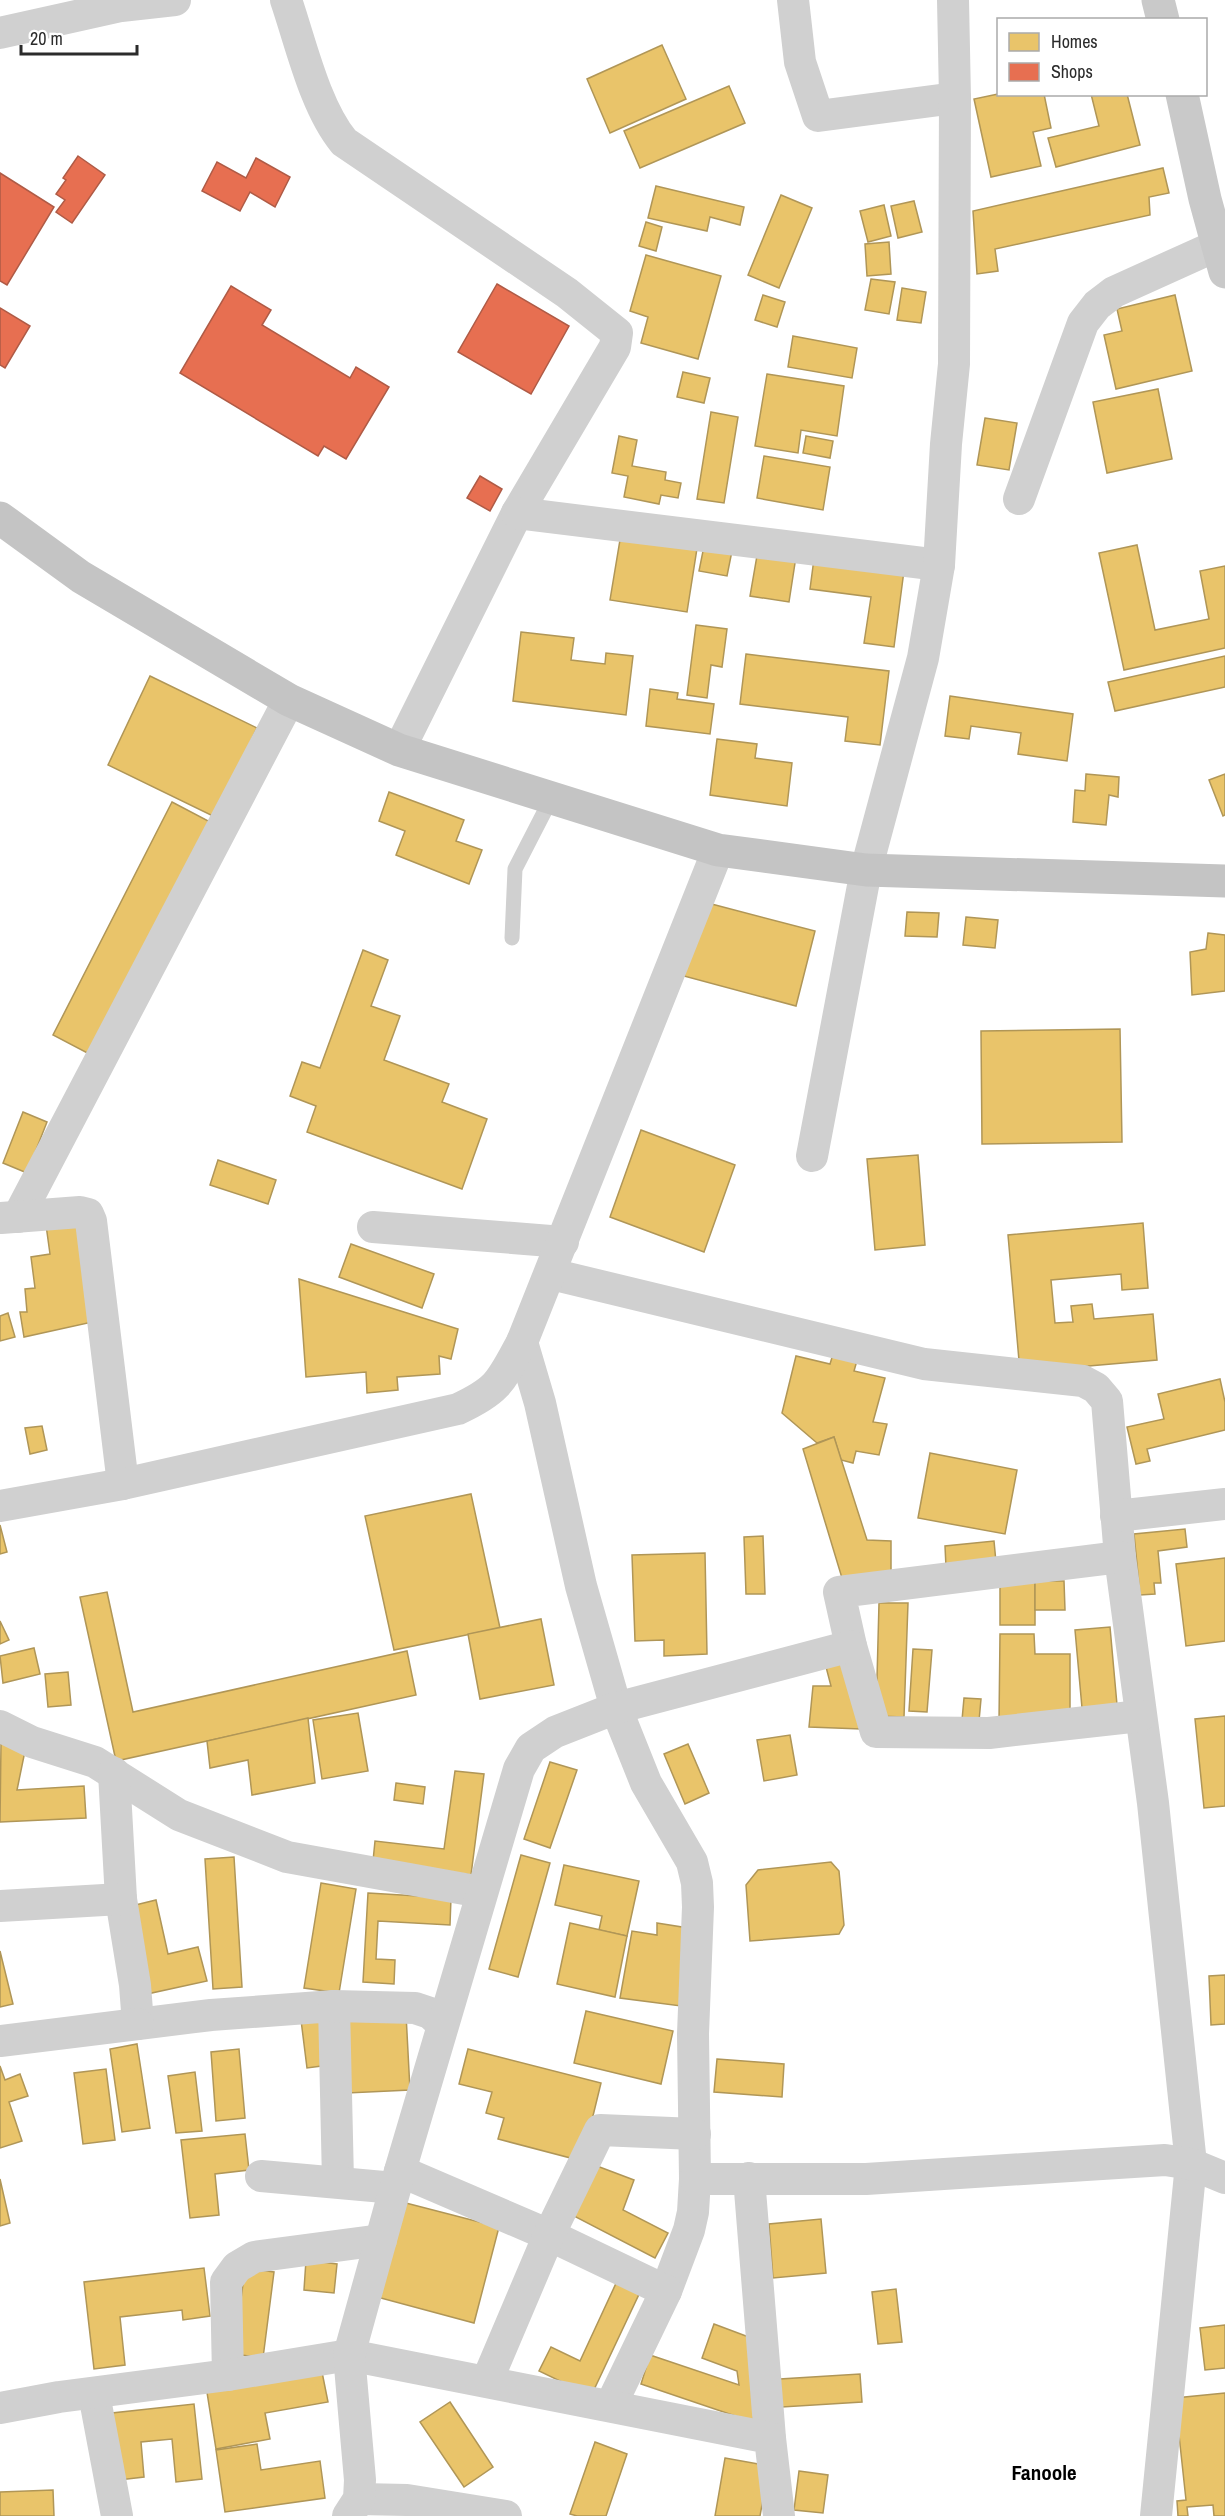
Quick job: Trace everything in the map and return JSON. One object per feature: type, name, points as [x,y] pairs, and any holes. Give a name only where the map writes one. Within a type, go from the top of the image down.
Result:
[{"type":"main road","points":[[0,518],[81,577],[289,700],[399,750],[552,796],[718,850],[866,870],[1225,881]]},
{"type":"street","points":[[0,33],[120,3],[175,0]]},
{"type":"street","points":[[286,0],[332,128],[344,142],[567,293],[617,333],[615,347],[517,513],[399,750]]},
{"type":"street","points":[[793,0],[800,62],[818,116],[955,98]]},
{"type":"street","points":[[812,1156],[866,870],[923,658],[939,565],[946,444],[954,364],[953,0]]},
{"type":"street","points":[[1158,0],[1162,18]]},
{"type":"street","points":[[1019,499],[1083,323],[1097,305],[1114,292],[1221,258],[1210,197],[1183,96]]},
{"type":"street","points":[[517,513],[939,565]]},
{"type":"street","points":[[9,1218],[289,700]]},
{"type":"street","points":[[0,1506],[123,1484],[458,1409],[486,1396],[503,1378],[522,1342],[551,1274],[718,850]]},
{"type":"street","points":[[9,1218],[80,1212],[88,1214],[91,1221],[123,1484]]},
{"type":"street","points":[[373,1227],[563,1242]]},
{"type":"street","points":[[551,1274],[924,1364],[1083,1381],[1096,1388],[1107,1401],[1119,1557],[1153,1803],[1191,2164],[1156,2516]]},
{"type":"street","points":[[522,1342],[540,1403],[580,1586],[615,1708],[646,1783],[692,1862],[697,1883],[693,2034],[695,2180],[689,2230],[666,2291],[611,2405]]},
{"type":"street","points":[[1116,1516],[1225,1504]]},
{"type":"street","points":[[1119,1557],[839,1592],[850,1646],[876,1732],[989,1733],[1140,1716]]},
{"type":"street","points":[[506,2516],[407,2499],[353,2507],[349,2355],[397,2179],[519,1769],[531,1748],[555,1731],[615,1708],[850,1646]]},
{"type":"street","points":[[0,1726],[32,1742],[95,1762],[179,1815],[287,1857],[481,1892]]},
{"type":"street","points":[[114,1773],[121,1899],[135,1984],[138,2024]]},
{"type":"street","points":[[0,1905],[121,1899]]},
{"type":"street","points":[[0,2041],[211,2015],[334,2006],[416,2008],[430,2013],[442,2024]]},
{"type":"street","points":[[334,2006],[339,2181]]},
{"type":"street","points":[[487,2381],[549,2235],[600,2130],[695,2134]]},
{"type":"street","points":[[695,2180],[866,2179],[1165,2160],[1191,2164],[1225,2178]]},
{"type":"street","points":[[261,2176],[339,2181],[397,2179],[549,2235],[666,2291]]},
{"type":"street","points":[[749,2178],[770,2438],[780,2516]]},
{"type":"street","points":[[228,2376],[226,2282],[237,2266],[254,2257],[381,2240]]},
{"type":"street","points":[[0,2408],[228,2376],[349,2355],[770,2438]]},
{"type":"street","points":[[94,2394],[117,2516]]},
{"type":"lane","points":[[512,938],[515,869],[552,796]]},
{"type":"building: Homes","points":[[662,45],[686,99],[610,133],[587,79]]},
{"type":"building: Homes","points":[[729,86],[745,123],[640,168],[624,131]]},
{"type":"building: Homes","points":[[997,94],[1044,96],[1051,128],[1033,132],[1041,166],[991,177],[974,99]]},
{"type":"building: Homes","points":[[1092,96],[1128,96],[1140,145],[1056,167],[1048,138],[1099,126]]},
{"type":"building: Homes","points":[[1163,168],[1169,193],[1149,197],[1150,215],[995,249],[998,271],[977,274],[973,211]]},
{"type":"building: Homes","points":[[656,186],[744,207],[740,225],[710,217],[707,231],[648,218]]},
{"type":"building: Homes","points":[[781,195],[812,208],[779,288],[748,275]]},
{"type":"building: Homes","points":[[914,201],[922,232],[898,238],[891,206]]},
{"type":"building: Homes","points":[[884,205],[891,236],[868,242],[860,211]]},
{"type":"building: Homes","points":[[646,222],[662,227],[656,251],[639,246]]},
{"type":"building: Homes","points":[[889,242],[891,274],[867,276],[865,244]]},
{"type":"building: Homes","points":[[646,255],[721,276],[698,359],[641,343],[648,317],[630,311]]},
{"type":"building: Homes","points":[[871,279],[895,282],[889,314],[865,310]]},
{"type":"building: Homes","points":[[902,288],[926,292],[921,323],[897,320]]},
{"type":"building: Homes","points":[[763,295],[785,302],[777,327],[755,320]]},
{"type":"building: Homes","points":[[1175,295],[1192,371],[1116,389],[1104,335],[1122,331],[1117,309]]},
{"type":"building: Homes","points":[[793,336],[857,348],[852,378],[788,367]]},
{"type":"building: Homes","points":[[683,372],[710,378],[704,403],[677,397]]},
{"type":"building: Homes","points":[[767,374],[844,386],[837,436],[801,430],[798,453],[755,446]]},
{"type":"building: Homes","points":[[1158,389],[1172,459],[1107,473],[1093,402]]},
{"type":"building: Homes","points":[[711,412],[738,417],[724,503],[697,499]]},
{"type":"building: Homes","points":[[985,418],[1017,423],[1009,470],[977,465]]},
{"type":"building: Homes","points":[[619,436],[637,440],[632,466],[666,472],[665,480],[681,483],[678,498],[661,495],[659,504],[624,497],[628,476],[612,473]]},
{"type":"building: Homes","points":[[806,436],[833,441],[830,458],[803,453]]},
{"type":"building: Homes","points":[[764,456],[830,467],[823,510],[757,498]]},
{"type":"building: Homes","points":[[622,528],[698,542],[687,612],[610,600]]},
{"type":"building: Homes","points":[[759,544],[797,550],[789,602],[750,596]]},
{"type":"building: Homes","points":[[1137,545],[1155,630],[1209,619],[1200,571],[1225,566],[1225,648],[1124,670],[1099,553]]},
{"type":"building: Homes","points":[[704,546],[732,551],[727,576],[699,571]]},
{"type":"building: Homes","points":[[815,551],[905,563],[894,647],[864,643],[871,597],[810,589]]},
{"type":"building: Homes","points":[[696,625],[727,629],[722,667],[711,665],[707,698],[687,695]]},
{"type":"building: Homes","points":[[521,632],[574,638],[571,660],[605,664],[606,653],[633,656],[626,715],[513,701]]},
{"type":"building: Homes","points":[[746,654],[889,671],[880,745],[845,741],[848,717],[740,704]]},
{"type":"building: Homes","points":[[1225,656],[1225,687],[1115,711],[1108,682]]},
{"type":"building: Homes","points":[[150,676],[257,728],[215,817],[108,765]]},
{"type":"building: Homes","points":[[650,689],[678,693],[677,699],[714,704],[710,734],[646,726]]},
{"type":"building: Homes","points":[[950,696],[1073,714],[1067,761],[1018,754],[1021,733],[971,726],[969,739],[945,736]]},
{"type":"building: Homes","points":[[717,739],[757,744],[755,758],[792,763],[787,806],[710,795]]},
{"type":"building: Homes","points":[[1086,774],[1119,777],[1118,797],[1109,795],[1106,825],[1073,822],[1075,790],[1085,791]]},
{"type":"building: Homes","points":[[1225,774],[1225,815],[1223,816],[1209,780]]},
{"type":"building: Homes","points":[[389,792],[464,820],[456,841],[482,850],[469,884],[396,855],[405,831],[379,821]]},
{"type":"building: Homes","points":[[172,802],[214,824],[95,1057],[53,1035]]},
{"type":"building: Homes","points":[[704,902],[815,931],[796,1006],[684,976]]},
{"type":"building: Homes","points":[[907,912],[939,913],[937,937],[905,936]]},
{"type":"building: Homes","points":[[966,917],[998,920],[995,948],[963,945]]},
{"type":"building: Homes","points":[[1208,933],[1225,935],[1225,991],[1192,995],[1190,952],[1206,949]]},
{"type":"building: Homes","points":[[363,950],[388,960],[371,1006],[400,1016],[384,1060],[449,1084],[442,1102],[487,1119],[462,1189],[307,1132],[316,1106],[290,1096],[302,1062],[320,1068]]},
{"type":"building: Homes","points":[[1120,1029],[1122,1142],[982,1144],[981,1031]]},
{"type":"building: Homes","points":[[23,1112],[47,1122],[27,1173],[3,1163]]},
{"type":"building: Homes","points":[[641,1130],[735,1165],[704,1252],[610,1217]]},
{"type":"building: Homes","points":[[918,1155],[925,1245],[875,1250],[867,1159]]},
{"type":"building: Homes","points":[[218,1160],[276,1180],[268,1204],[210,1185]]},
{"type":"building: Homes","points":[[84,1220],[97,1321],[24,1337],[20,1312],[27,1312],[25,1289],[35,1288],[31,1257],[50,1254],[46,1225]]},
{"type":"building: Homes","points":[[1143,1223],[1148,1288],[1122,1290],[1121,1274],[1051,1280],[1055,1323],[1073,1322],[1071,1306],[1092,1304],[1094,1319],[1153,1314],[1157,1360],[1020,1372],[1008,1235]]},
{"type":"building: Homes","points":[[351,1244],[434,1274],[422,1308],[339,1277]]},
{"type":"building: Homes","points":[[299,1279],[458,1329],[451,1359],[439,1356],[440,1374],[397,1377],[398,1390],[367,1393],[366,1372],[306,1377]]},
{"type":"building: Homes","points":[[8,1313],[15,1337],[0,1341],[0,1316]]},
{"type":"building: Homes","points":[[834,1351],[858,1357],[854,1371],[885,1378],[873,1422],[887,1424],[879,1455],[856,1451],[853,1463],[841,1460],[834,1437],[817,1443],[782,1413],[796,1356],[830,1364]]},
{"type":"building: Homes","points":[[1220,1379],[1225,1402],[1225,1430],[1147,1449],[1150,1461],[1136,1464],[1127,1427],[1164,1419],[1158,1394]]},
{"type":"building: Homes","points":[[42,1426],[47,1450],[30,1454],[25,1428]]},
{"type":"building: Homes","points":[[834,1437],[867,1540],[891,1541],[891,1578],[842,1578],[803,1449]]},
{"type":"building: Homes","points":[[930,1453],[1017,1470],[1005,1534],[918,1518]]},
{"type":"building: Homes","points":[[471,1494],[500,1628],[394,1650],[365,1516]]},
{"type":"building: Homes","points":[[0,1525],[7,1552],[0,1554]]},
{"type":"building: Homes","points":[[1185,1529],[1187,1547],[1158,1551],[1161,1583],[1154,1583],[1155,1594],[1140,1595],[1134,1534]]},
{"type":"building: Homes","points":[[763,1536],[765,1594],[746,1594],[744,1537]]},
{"type":"building: Homes","points":[[994,1541],[996,1562],[946,1567],[945,1546]]},
{"type":"building: Homes","points":[[705,1553],[707,1654],[664,1656],[664,1640],[635,1641],[632,1555]]},
{"type":"building: Homes","points":[[1225,1558],[1225,1641],[1186,1646],[1176,1564]]},
{"type":"building: Homes","points":[[1035,1581],[1035,1625],[1000,1625],[1000,1582]]},
{"type":"building: Homes","points":[[1035,1581],[1064,1581],[1065,1610],[1035,1610]]},
{"type":"building: Homes","points":[[107,1592],[133,1712],[407,1651],[416,1695],[116,1761],[80,1597]]},
{"type":"building: Homes","points":[[879,1603],[908,1603],[904,1717],[876,1716]]},
{"type":"building: Homes","points":[[541,1619],[554,1685],[480,1699],[468,1634]]},
{"type":"building: Homes","points":[[0,1621],[9,1640],[0,1644]]},
{"type":"building: Homes","points":[[1110,1627],[1118,1716],[1083,1719],[1075,1630]]},
{"type":"building: Homes","points":[[1000,1634],[1034,1634],[1035,1654],[1070,1654],[1070,1723],[999,1723]]},
{"type":"building: Homes","points":[[34,1648],[40,1674],[3,1683],[0,1656]]},
{"type":"building: Homes","points":[[913,1649],[932,1650],[927,1712],[909,1711]]},
{"type":"building: Homes","points":[[845,1657],[861,1729],[809,1727],[813,1686],[831,1686],[825,1663]]},
{"type":"building: Homes","points":[[68,1672],[71,1705],[48,1707],[45,1674]]},
{"type":"building: Homes","points":[[964,1698],[981,1699],[979,1721],[962,1720]]},
{"type":"building: Homes","points":[[358,1713],[368,1771],[322,1779],[313,1720]]},
{"type":"building: Homes","points":[[1225,1716],[1225,1806],[1204,1808],[1195,1719]]},
{"type":"building: Homes","points":[[308,1718],[315,1783],[252,1795],[248,1760],[210,1768],[207,1741]]},
{"type":"building: Homes","points":[[790,1735],[797,1775],[764,1781],[757,1740]]},
{"type":"building: Homes","points":[[1,1743],[25,1751],[17,1790],[84,1786],[86,1818],[0,1822]]},
{"type":"building: Homes","points":[[688,1744],[709,1793],[685,1804],[664,1754]]},
{"type":"building: Homes","points":[[550,1762],[577,1770],[550,1848],[524,1839]]},
{"type":"building: Homes","points":[[455,1771],[484,1774],[471,1875],[373,1861],[375,1841],[444,1849]]},
{"type":"building: Homes","points":[[396,1783],[425,1787],[423,1804],[394,1800]]},
{"type":"building: Homes","points":[[521,1855],[550,1863],[518,1977],[489,1969]]},
{"type":"building: Homes","points":[[234,1857],[242,1987],[213,1989],[205,1859]]},
{"type":"building: Homes","points":[[831,1862],[839,1871],[844,1925],[839,1934],[750,1941],[746,1885],[758,1870]]},
{"type":"building: Homes","points":[[564,1865],[639,1881],[627,1936],[599,1930],[602,1916],[555,1905]]},
{"type":"building: Homes","points":[[321,1883],[356,1889],[339,1993],[304,1988]]},
{"type":"building: Homes","points":[[368,1893],[451,1898],[450,1925],[378,1921],[376,1959],[395,1960],[394,1984],[363,1982]]},
{"type":"building: Homes","points":[[156,1900],[168,1954],[198,1947],[207,1981],[147,1994],[127,1907]]},
{"type":"building: Homes","points":[[570,1923],[627,1936],[615,1997],[557,1984]]},
{"type":"building: Homes","points":[[657,1923],[688,1928],[681,2006],[620,1998],[632,1931],[657,1935]]},
{"type":"building: Homes","points":[[0,1951],[13,2004],[0,2007]]},
{"type":"building: Homes","points":[[1225,1975],[1225,2024],[1211,2025],[1209,1976]]},
{"type":"building: Homes","points":[[322,2009],[329,2065],[307,2068],[300,2012]]},
{"type":"building: Homes","points":[[586,2011],[673,2031],[661,2084],[574,2063]]},
{"type":"building: Homes","points":[[406,2014],[410,2090],[347,2093],[344,2016]]},
{"type":"building: Homes","points":[[137,2044],[150,2128],[122,2132],[110,2049]]},
{"type":"building: Homes","points":[[239,2049],[245,2118],[216,2121],[211,2052]]},
{"type":"building: Homes","points":[[468,2049],[601,2083],[582,2161],[498,2139],[504,2118],[486,2113],[492,2092],[459,2084]]},
{"type":"building: Homes","points":[[717,2059],[784,2064],[782,2097],[714,2092]]},
{"type":"building: Homes","points":[[0,2066],[5,2080],[20,2074],[28,2096],[9,2102],[22,2141],[0,2148]]},
{"type":"building: Homes","points":[[106,2069],[115,2140],[83,2144],[74,2073]]},
{"type":"building: Homes","points":[[195,2072],[202,2131],[176,2133],[168,2076]]},
{"type":"building: Homes","points":[[245,2134],[249,2170],[215,2174],[219,2215],[190,2218],[181,2140]]},
{"type":"building: Homes","points":[[589,2163],[634,2180],[623,2210],[668,2233],[655,2258],[570,2214]]},
{"type":"building: Homes","points":[[0,2179],[10,2223],[0,2226]]},
{"type":"building: Homes","points":[[402,2202],[499,2227],[474,2323],[377,2297]]},
{"type":"building: Homes","points":[[821,2219],[826,2273],[773,2278],[769,2224]]},
{"type":"building: Homes","points":[[306,2260],[337,2264],[334,2293],[304,2290]]},
{"type":"building: Homes","points":[[204,2268],[210,2316],[183,2320],[182,2310],[120,2317],[125,2365],[94,2369],[84,2282]]},
{"type":"building: Homes","points":[[245,2268],[274,2272],[263,2358],[234,2354]]},
{"type":"building: Homes","points":[[618,2279],[641,2290],[591,2396],[539,2371],[551,2347],[580,2361]]},
{"type":"building: Homes","points":[[896,2289],[902,2342],[878,2344],[872,2292]]},
{"type":"building: Homes","points":[[714,2324],[762,2342],[753,2422],[641,2384],[650,2355],[739,2385],[737,2371],[702,2358]]},
{"type":"building: Homes","points":[[1225,2325],[1225,2368],[1205,2370],[1200,2328]]},
{"type":"building: Homes","points":[[321,2367],[328,2402],[265,2413],[270,2439],[216,2449],[206,2386]]},
{"type":"building: Homes","points":[[860,2374],[862,2402],[782,2407],[780,2379]]},
{"type":"building: Homes","points":[[1225,2393],[1225,2516],[1214,2516],[1213,2505],[1187,2507],[1188,2516],[1178,2516],[1177,2501],[1186,2500],[1175,2398]]},
{"type":"building: Homes","points":[[450,2402],[493,2467],[464,2487],[420,2422]]},
{"type":"building: Homes","points":[[194,2404],[202,2479],[176,2482],[172,2439],[141,2442],[144,2477],[119,2480],[112,2413]]},
{"type":"building: Homes","points":[[595,2442],[627,2454],[606,2516],[570,2514]]},
{"type":"building: Homes","points":[[257,2444],[261,2470],[320,2461],[325,2498],[225,2512],[216,2450]]},
{"type":"building: Homes","points":[[725,2458],[769,2466],[760,2516],[715,2516]]},
{"type":"building: Homes","points":[[799,2471],[828,2475],[823,2513],[794,2510]]},
{"type":"building: Homes","points":[[53,2490],[54,2516],[0,2516],[0,2492]]},
{"type":"building: Shops","points":[[78,156],[105,175],[72,223],[56,212],[65,200],[56,194],[66,180],[63,178]]},
{"type":"building: Shops","points":[[256,158],[290,177],[275,207],[250,192],[240,211],[202,191],[217,162],[246,178]]},
{"type":"building: Shops","points":[[0,173],[54,207],[7,285],[0,281]]},
{"type":"building: Shops","points":[[497,284],[569,326],[531,394],[458,352]]},
{"type":"building: Shops","points":[[231,286],[271,310],[262,325],[350,378],[356,367],[389,387],[346,459],[324,446],[318,456],[180,373]]},
{"type":"building: Shops","points":[[0,308],[30,326],[5,368],[0,365]]},
{"type":"building: Shops","points":[[480,476],[502,489],[490,511],[467,498]]},
{"type":"district","name":"Fanoole","points":[[1044,2472]]}]
